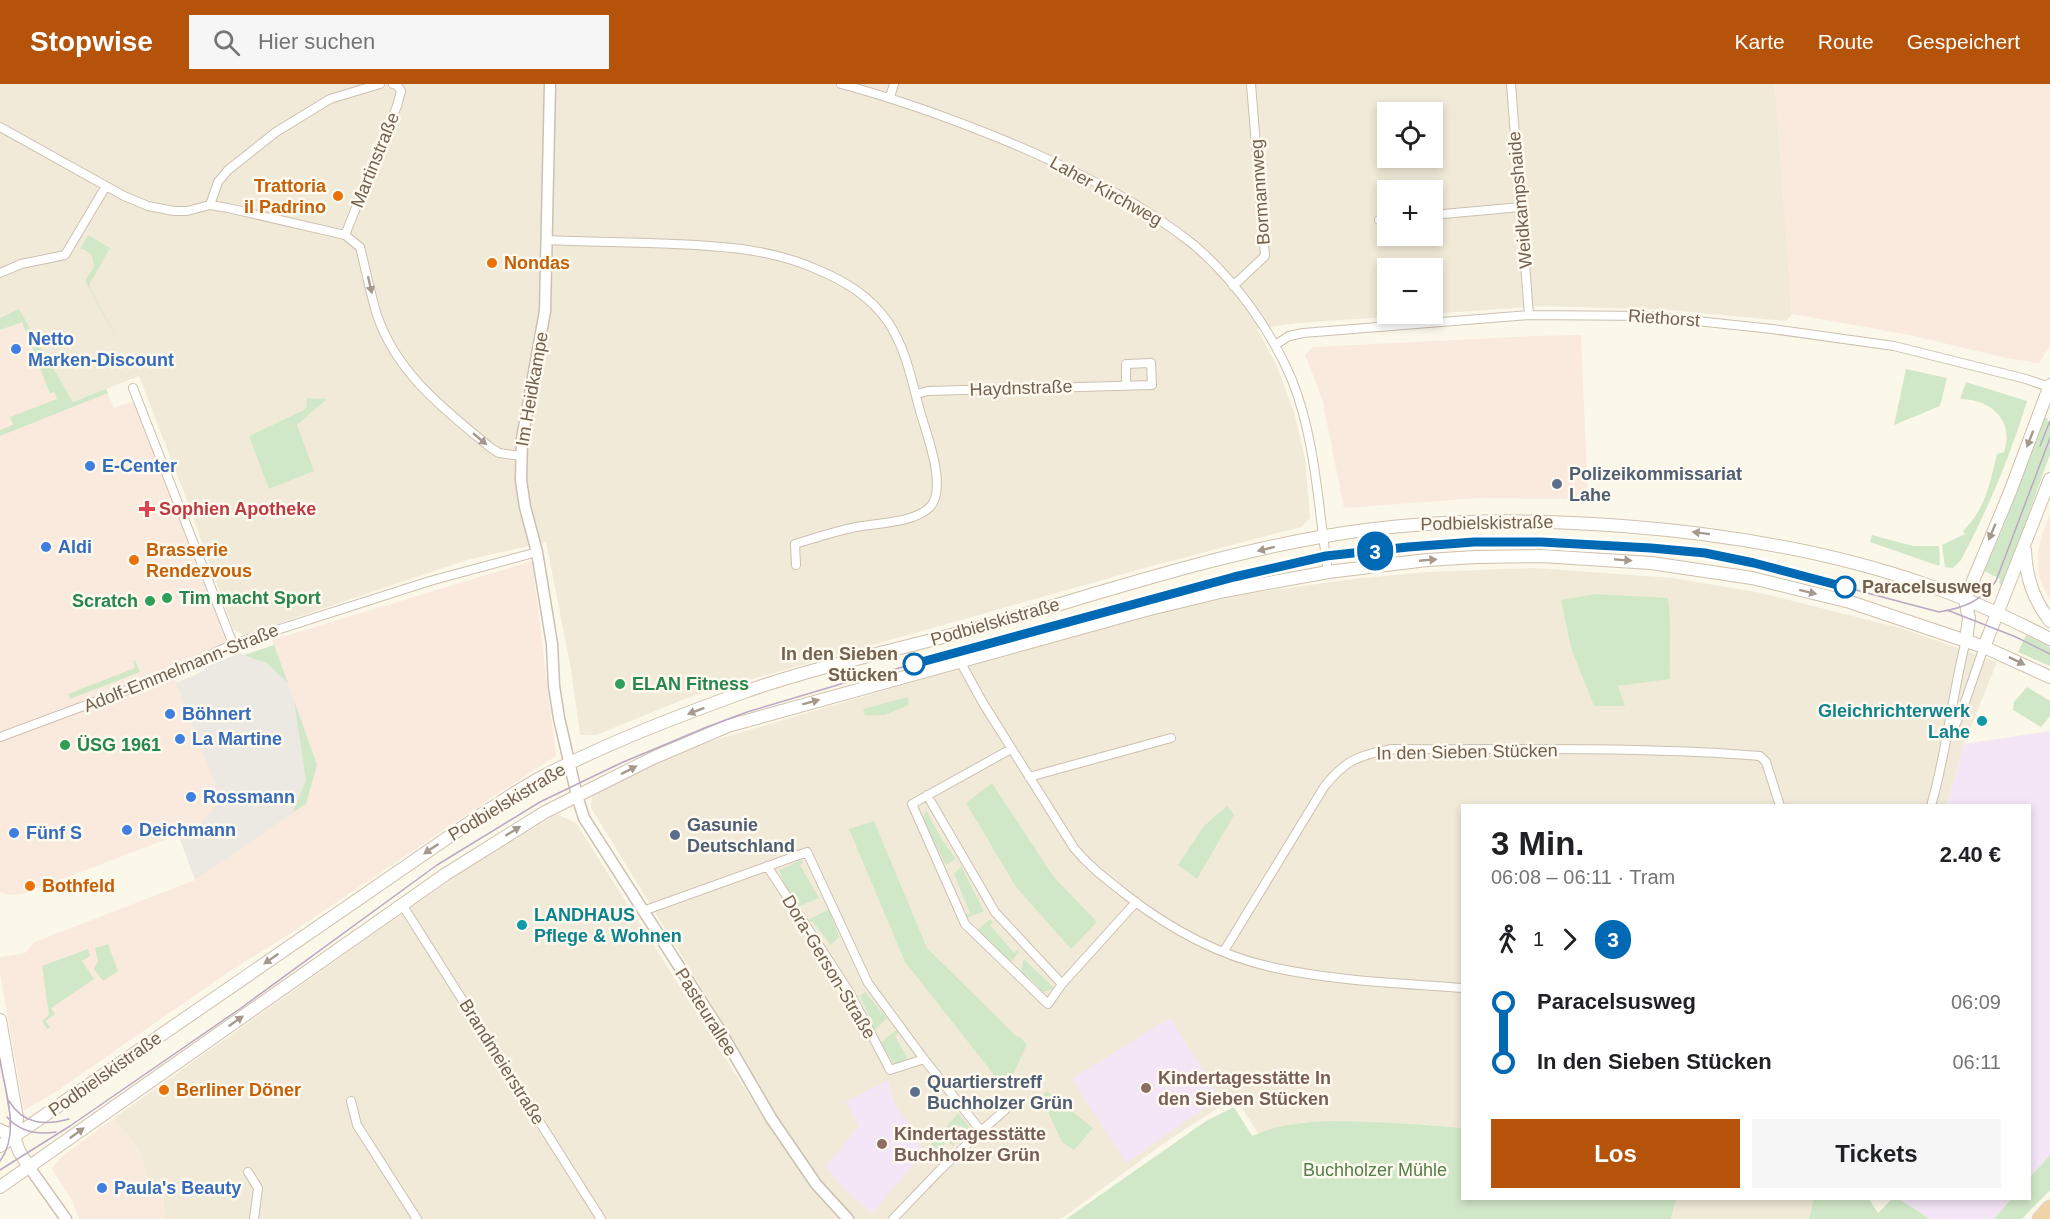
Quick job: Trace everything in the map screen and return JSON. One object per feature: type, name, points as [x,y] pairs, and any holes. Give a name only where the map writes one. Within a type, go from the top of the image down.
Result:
[{"type":"highway","points":[[2040,1219],[2050,1208]]},
{"type":"main road","points":[[1966,640],[1969,618],[1965,600],[2050,387]]},
{"type":"main road","points":[[1984,647],[2050,479]]},
{"type":"main road","name":"Podbielskistraße","points":[[0,1146],[479,816],[539,778],[680,716],[751,690],[1179,570],[1323,536],[1414,524],[1515,520],[1576,522],[1663,529],[1748,540],[1815,554],[1932,586],[2050,639]]},
{"type":"main road","points":[[2025,546],[2026,570],[2031,588],[2038,604],[2050,621]]},
{"type":"main road","name":"Podbielskistraße","points":[[0,1187],[446,874],[517,829],[577,796],[653,758],[728,726],[1157,607],[1224,591],[1377,565],[1476,556],[1560,556],[1651,562],[1752,578],[1850,602],[1966,640],[2050,677]]},
{"type":"main road","points":[[0,1020],[17,1118],[14,1137],[29,1167]]},
{"type":"main road","points":[[0,1130],[14,1137]]},
{"type":"street","points":[[210,205],[218,182],[228,170],[276,132],[330,99],[380,84]]},
{"type":"street","name":"Martinstraße","points":[[345,235],[397,106],[401,91],[395,84]]},
{"type":"street","name":"Im Heidkampe","points":[[550,84],[545,311],[526,410],[521,480],[525,507],[537,552],[552,644],[554,686],[559,718],[577,796]]},
{"type":"street","name":"Laher Kirchweg","points":[[841,84],[890,97],[981,130],[1065,167],[1111,190],[1165,224],[1195,247],[1233,286],[1259,319],[1275,345],[1291,379],[1300,404],[1312,461],[1328,572]]},
{"type":"street","points":[[890,97],[894,84]]},
{"type":"street","name":"Bormannweg","points":[[1233,286],[1265,256],[1251,84]]},
{"type":"street","name":"Weidkampshaide","points":[[1511,84],[1529,315]]},
{"type":"street","points":[[0,127],[106,186],[148,206],[187,211],[210,205],[345,235],[360,247],[378,316],[396,354],[408,371],[426,393],[491,448],[499,453],[521,456]]},
{"type":"street","points":[[0,273],[21,264],[65,255],[106,186]]},
{"type":"street","points":[[1443,214],[1521,207]]},
{"type":"street","points":[[547,240],[741,248],[773,255],[813,267],[854,288],[871,301],[887,321],[898,340],[917,394],[936,472],[936,492],[929,508],[915,516],[879,525],[856,527],[795,544],[796,565]]},
{"type":"street","name":"Riethorst","points":[[1275,345],[1289,336],[1303,333],[1529,315],[1639,315],[1790,331],[1909,349],[2050,387]]},
{"type":"street","name":"Haydnstraße","points":[[917,394],[928,391],[1126,386]]},
{"type":"street","points":[[133,388],[233,644]]},
{"type":"street","name":"Adolf-Emmelmann-Straße","points":[[0,737],[170,674],[233,644],[419,585],[537,552]]},
{"type":"street","points":[[1932,804],[1948,740],[1953,701],[1966,640]]},
{"type":"street","points":[[1948,740],[1964,705],[1984,647]]},
{"type":"street","points":[[961,663],[1011,749],[1074,848],[1089,866],[1136,902],[1189,937],[1269,966],[1298,972],[1329,977],[1461,988]]},
{"type":"street","points":[[1029,777],[1171,738]]},
{"type":"street","points":[[1011,749],[912,804],[965,924],[1048,1004],[1062,984],[1136,902]]},
{"type":"street","name":"In den Sieben Stücken","points":[[1224,951],[1324,787],[1344,765],[1366,754],[1392,750],[1611,750],[1693,751],[1761,756],[1766,762],[1779,804]]},
{"type":"street","points":[[927,795],[994,912],[1062,984]]},
{"type":"street","name":"Pasteurallee","points":[[577,796],[584,818],[721,1032],[771,1118],[816,1185],[848,1219]]},
{"type":"street","name":"Dora-Gerson-Straße","points":[[643,911],[807,852],[868,983],[981,1131]]},
{"type":"street","name":"Dora-Gerson-Straße","points":[[767,866],[850,993],[890,1070],[924,1059]]},
{"type":"street","name":"Brandmeierstraße","points":[[403,906],[601,1219]]},
{"type":"street","points":[[351,1101],[357,1125],[417,1219]]},
{"type":"street","points":[[893,1219],[940,1170],[1005,1110]]},
{"type":"street","points":[[29,1167],[66,1219]]},
{"type":"street","points":[[248,1172],[258,1188],[254,1219]]},
{"type":"shaded area","points":[[0,84],[1775,84],[1792,314],[1786,321],[1668,310],[1545,306],[1443,313],[1443,258],[1377,258],[1377,318],[1298,323],[1257,329],[1276,364],[1294,412],[1305,459],[1310,518],[1301,527],[1148,567],[692,696],[596,735],[580,735],[571,669],[546,542],[467,560],[244,635],[233,629],[139,376],[73,402],[19,309],[0,318]]},
{"type":"shaded area","points":[[1775,84],[2050,84],[2050,346],[2039,363],[2006,358],[1910,335],[1792,314]]},
{"type":"shaded area","points":[[19,309],[73,402],[106,389],[114,408],[136,400],[229,643],[171,667],[215,784],[213,809],[196,828],[23,894],[8,895],[0,892],[0,318]]},
{"type":"shaded area","points":[[1581,335],[1588,499],[1480,498],[1344,508],[1322,398],[1305,355],[1313,347]]},
{"type":"shaded area","points":[[2050,514],[2050,601],[2039,577],[2038,552]]},
{"type":"shaded area","points":[[532,561],[556,756],[288,935],[233,969],[54,1093],[24,1110],[0,973],[0,957],[25,953],[35,942],[195,880],[306,804],[317,765],[272,640]]},
{"type":"shaded area","points":[[1535,568],[1673,578],[1761,593],[1904,629],[1997,662],[1964,744],[1947,804],[1461,804],[1461,1128],[1420,1124],[1301,1122],[1258,1133],[1235,1097],[1167,1141],[1061,1219],[856,1219],[822,1185],[767,1101],[731,1036],[591,808],[592,796],[684,749],[1118,622],[1230,596],[1353,579],[1428,572]]},
{"type":"shaded area","points":[[274,645],[317,765],[306,804],[195,880],[178,834],[196,828],[213,809],[215,784],[176,683],[240,653],[244,655]]},
{"type":"shaded area","points":[[2050,731],[2050,1155],[2031,1176],[2031,804],[1948,804],[1964,744]]},
{"type":"shaded area","points":[[557,814],[576,823],[766,1122],[811,1188],[839,1219],[165,1219],[163,1192],[148,1181],[141,1154],[114,1118],[417,903],[476,863]]},
{"type":"shaded area","name":"Kindertagesstätte In den Sieben Stücken","points":[[1170,1018],[1220,1097],[1126,1163],[1072,1079]]},
{"type":"shaded area","name":"Kindertagesstätte Buchholzer Grün","points":[[888,1080],[895,1105],[916,1134],[923,1153],[872,1214],[841,1186],[826,1166],[859,1126],[846,1102]]},
{"type":"shaded area","points":[[114,1118],[141,1154],[148,1181],[163,1192],[165,1219],[79,1219],[72,1200],[52,1169],[59,1159]]},
{"type":"shaded area","points":[[1676,1200],[1814,1200],[1809,1219],[1671,1219]]},
{"type":"shaded area","points":[[1901,1200],[2010,1200],[1994,1219],[1930,1219]]},
{"type":"green space","points":[[88,235],[110,248],[90,283],[90,288],[127,357],[85,281],[94,266],[92,255],[80,249]]},
{"type":"green space","points":[[19,309],[73,402],[106,389],[108,393],[0,436],[0,430],[13,425],[10,417],[57,399],[54,392],[50,394],[22,322],[0,330],[0,318]]},
{"type":"green space","points":[[1906,369],[1947,378],[1940,406],[1894,425]]},
{"type":"green space","points":[[1966,382],[2027,401],[2006,462],[1989,502],[1961,560],[1953,568],[1945,567],[1942,545],[1965,534],[1963,531],[1982,505],[1997,454],[2004,452],[2006,441],[2003,421],[1990,407],[1971,400],[1960,399]]},
{"type":"green space","points":[[307,398],[327,399],[297,425],[314,471],[269,489],[249,436],[306,409]]},
{"type":"green space","points":[[2044,418],[2048,418],[2047,421],[2050,422],[2050,454],[2003,587],[1999,583],[2000,579],[1984,571],[2003,528]]},
{"type":"green space","points":[[1872,535],[1913,546],[1939,546],[1939,566],[1870,542]]},
{"type":"green space","points":[[1596,594],[1668,598],[1670,679],[1618,686],[1625,706],[1594,706],[1571,648],[1561,600]]},
{"type":"green space","points":[[2026,635],[2050,647],[2050,666],[2018,652]]},
{"type":"green space","points":[[274,645],[288,683],[267,663],[244,655]]},
{"type":"green space","points":[[135,660],[140,672],[70,699],[68,694],[135,668],[133,661]]},
{"type":"green space","points":[[2027,687],[2050,701],[2050,716],[2041,727],[2013,710],[2014,702]]},
{"type":"green space","points":[[908,697],[909,705],[885,715],[865,715],[863,709]]},
{"type":"green space","points":[[294,700],[317,765],[306,804],[293,812],[306,780]]},
{"type":"green space","points":[[992,783],[1053,876],[1097,922],[1071,949],[1016,887],[966,803]]},
{"type":"green space","points":[[1227,806],[1234,815],[1197,879],[1178,865],[1204,826]]},
{"type":"green space","points":[[926,810],[941,838],[956,859],[946,865],[923,819]]},
{"type":"green space","points":[[874,821],[927,948],[1017,1037],[1027,1044],[1006,1090],[905,962],[849,829]]},
{"type":"green space","points":[[802,860],[803,863],[800,865],[819,898],[800,906],[785,888],[779,870]]},
{"type":"green space","points":[[961,866],[984,911],[967,918],[966,915],[970,913],[954,874]]},
{"type":"green space","points":[[829,909],[839,937],[831,945],[812,921],[808,923],[806,921]]},
{"type":"green space","points":[[990,919],[993,922],[990,925],[1014,953],[1017,950],[1019,952],[1011,962],[977,931]]},
{"type":"green space","points":[[108,944],[118,971],[103,981],[94,969],[98,961],[95,948]]},
{"type":"green space","points":[[88,949],[90,956],[82,961],[94,979],[51,1008],[55,1014],[46,1021],[50,1028],[47,1029],[42,1021],[49,1015],[42,966]]},
{"type":"green space","points":[[1024,959],[1054,988],[1042,993],[1038,991],[1040,988],[1026,975],[1024,977],[1020,975]]},
{"type":"green space","points":[[865,992],[887,1018],[873,1032],[870,1028],[873,1025],[860,996]]},
{"type":"green space","points":[[896,1030],[898,1033],[895,1036],[908,1059],[894,1064],[881,1043]]},
{"type":"green space","points":[[1047,1091],[1093,1128],[1074,1150],[1062,1142],[1041,1097]]},
{"type":"green space","name":"Buchholzer Mühle","points":[[1234,1107],[1252,1136],[1280,1126],[1325,1122],[1393,1123],[1461,1128],[1461,1200],[1676,1200],[1671,1219],[1066,1219],[1206,1121]]},
{"type":"green space","points":[[958,1113],[969,1127],[967,1131],[960,1125],[950,1137],[956,1143],[953,1146],[947,1141],[937,1153],[943,1158],[937,1161],[930,1146]]},
{"type":"green space","points":[[2050,1155],[2050,1190],[2022,1219],[1994,1219],[2010,1200],[2031,1200],[2031,1176]]},
{"type":"green space","points":[[1814,1200],[1870,1200],[1878,1213],[1891,1200],[1901,1200],[1930,1219],[1809,1219]]},
{"type":"tram line","points":[[2040,446],[2050,421]]},
{"type":"tram line","points":[[0,1170],[70,1126],[241,1008],[437,865],[540,802],[621,763],[747,712],[851,681],[1234,577],[1326,557],[1408,547],[1474,542],[1541,542],[1705,553],[1754,563],[1939,612],[1964,606],[1978,599],[1996,581],[2050,438]]},
{"type":"tram line","name":"3","points":[[914,664],[1234,577],[1326,556],[1408,547],[1474,542],[1541,542],[1651,548],[1705,553],[1754,563],[1845,587]]},
{"type":"tram line","points":[[1947,610],[2016,637],[2050,654]]},
{"type":"tram line","points":[[0,1060],[11,1125],[10,1137],[0,1161]]},
{"type":"tram line","points":[[9,1101],[28,1119],[43,1122],[69,1119]]},
{"type":"tram line","points":[[7,1117],[17,1126],[29,1131],[56,1132]]},
{"type":"place","name":"Trattoria il Padrino","points":[[338,196]]},
{"type":"place","name":"Nondas","points":[[492,263]]},
{"type":"place","name":"Netto Marken-Discount","points":[[16,349]]},
{"type":"place","name":"E-Center","points":[[90,466]]},
{"type":"place","name":"Polizeikommissariat Lahe","points":[[1557,484]]},
{"type":"place","name":"Sophien Apotheke","points":[[147,509]]},
{"type":"place","name":"Aldi","points":[[46,547]]},
{"type":"place","name":"Brasserie Rendezvous","points":[[134,560]]},
{"type":"place","name":"Paracelsusweg","points":[[1845,587]]},
{"type":"place","name":"Tim macht Sport","points":[[167,598]]},
{"type":"place","name":"Scratch","points":[[150,601]]},
{"type":"place","name":"In den Sieben Stücken","points":[[914,664]]},
{"type":"place","name":"ELAN Fitness","points":[[620,684]]},
{"type":"place","name":"Böhnert","points":[[170,714]]},
{"type":"place","name":"Gleichrichterwerk Lahe","points":[[1982,721]]},
{"type":"place","name":"La Martine","points":[[180,739]]},
{"type":"place","name":"ÜSG 1961","points":[[65,745]]},
{"type":"place","name":"Rossmann","points":[[191,797]]},
{"type":"place","name":"Deichmann","points":[[127,830]]},
{"type":"place","name":"Fünf S","points":[[14,833]]},
{"type":"place","name":"Gasunie Deutschland","points":[[675,835]]},
{"type":"place","name":"Bothfeld","points":[[30,886]]},
{"type":"place","name":"LANDHAUS Pflege & Wohnen","points":[[522,925]]},
{"type":"place","name":"Kindertagesstätte In den Sieben Stücken","points":[[1146,1088]]},
{"type":"place","name":"Berliner Döner","points":[[164,1090]]},
{"type":"place","name":"Quartierstreff Buchholzer Grün","points":[[915,1092]]},
{"type":"place","name":"Kindertagesstätte Buchholzer Grün","points":[[882,1144]]},
{"type":"place","name":"Paula's Beauty","points":[[102,1188]]}]
